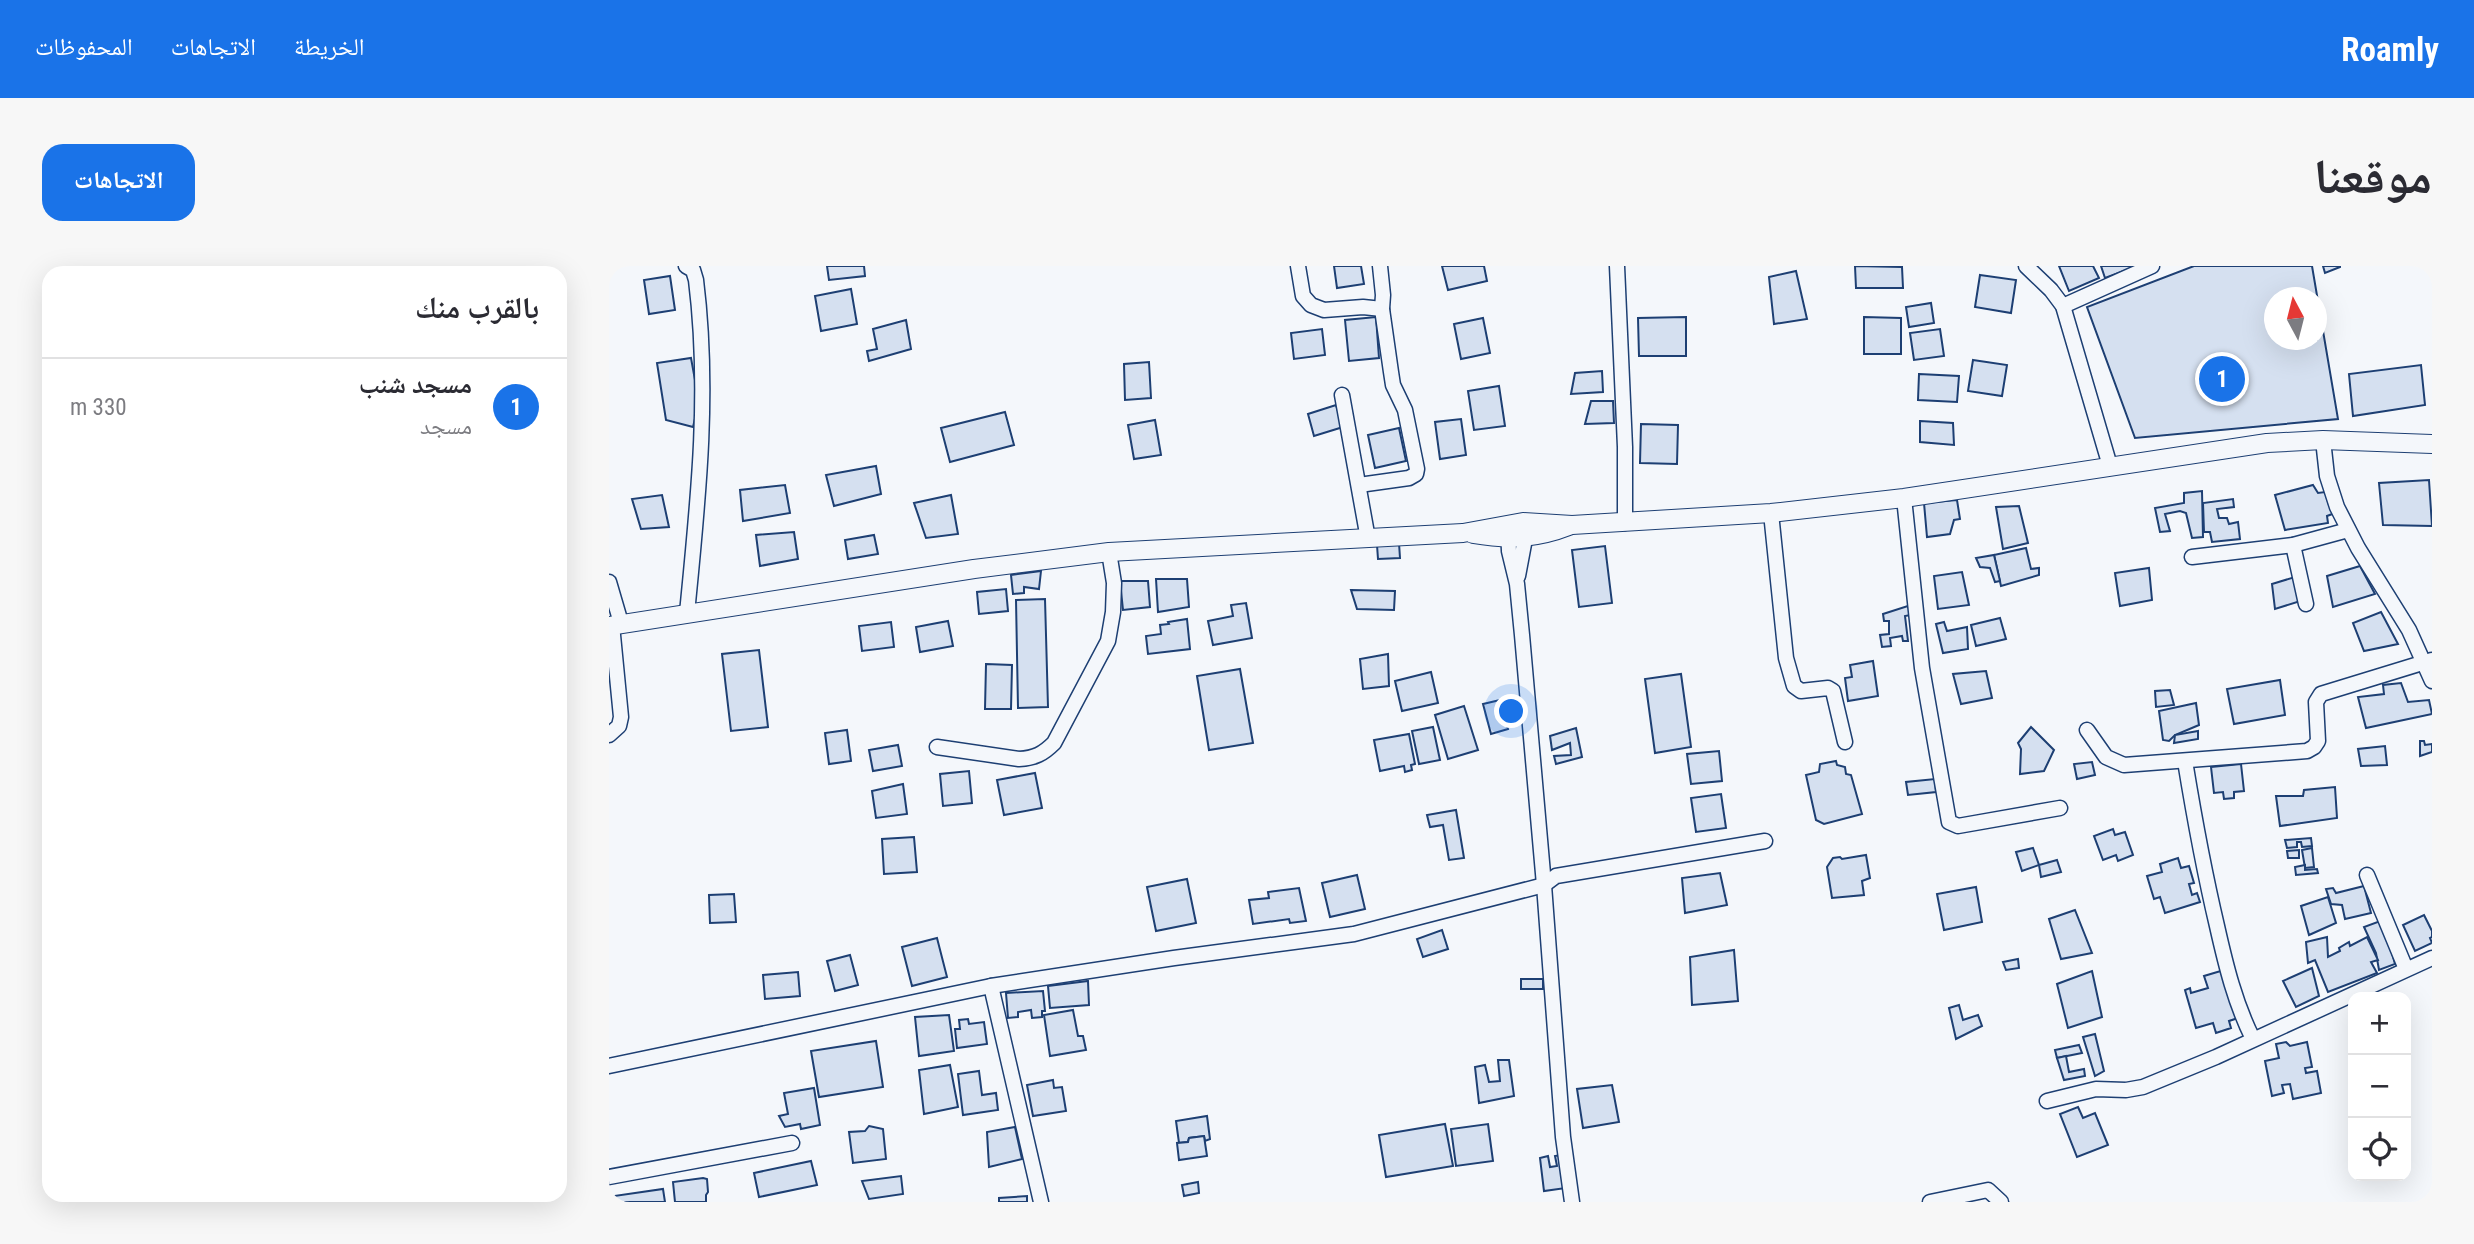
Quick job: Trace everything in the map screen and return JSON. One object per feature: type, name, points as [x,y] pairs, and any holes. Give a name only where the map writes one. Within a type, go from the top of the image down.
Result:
[{"type":"street","points":[[1298,266],[1303,296],[1311,305],[1324,310],[1363,307],[1382,309]]},
{"type":"street","points":[[1359,485],[1409,478],[1416,474],[1417,469],[1405,410],[1393,385],[1382,309],[1380,266]]},
{"type":"street","points":[[1617,266],[1624,421],[1625,523]]},
{"type":"street","points":[[2026,266],[2063,306],[2110,466]]},
{"type":"street","points":[[2063,306],[2152,266]]},
{"type":"street","points":[[687,613],[702,446],[702,345],[695,267]]},
{"type":"street","points":[[1342,395],[1368,539]]},
{"type":"street","points":[[614,625],[974,569],[1109,552],[1463,533],[1515,531],[1547,534],[1572,525],[1771,513],[1903,498],[2267,443],[2323,440],[2432,444]]},
{"type":"street","points":[[2323,440],[2327,476],[2348,530],[2428,661],[2432,681]]},
{"type":"street","points":[[1903,498],[1923,668],[1948,822],[1958,826],[2060,807]]},
{"type":"street","points":[[1771,513],[1790,678],[1794,686],[1801,691],[1828,688],[1833,691],[1845,742]]},
{"type":"street","points":[[2192,557],[2293,545],[2348,530]]},
{"type":"street","points":[[1515,531],[1517,584],[1563,1137],[1572,1202]]},
{"type":"street","points":[[2293,545],[2306,604]]},
{"type":"street","points":[[937,747],[1019,759],[1044,753],[1054,743],[1108,641],[1114,583],[1109,552]]},
{"type":"street","points":[[609,582],[621,717],[619,726],[609,735]]},
{"type":"street","points":[[2087,730],[2106,757],[2117,763],[2131,765],[2310,749],[2316,745],[2319,737],[2316,702],[2321,694],[2428,661]]},
{"type":"street","points":[[2185,761],[2207,882],[2230,982],[2253,1040]]},
{"type":"street","points":[[609,1066],[991,986],[1354,934],[1544,885],[1556,876],[1765,841]]},
{"type":"street","points":[[2367,875],[2406,970]]},
{"type":"street","points":[[2047,1101],[2097,1089],[2126,1090],[2143,1087],[2432,958]]},
{"type":"street","points":[[991,986],[1041,1202]]},
{"type":"street","points":[[609,1177],[792,1143]]},
{"type":"street","points":[[1930,1202],[1988,1191],[2001,1202]]},
{"type":"building","points":[[827,266],[864,266],[865,276],[829,280]]},
{"type":"building","points":[[1334,266],[1361,266],[1364,284],[1337,288]]},
{"type":"building","points":[[1442,266],[1484,266],[1487,281],[1448,290]]},
{"type":"building","points":[[1855,266],[1902,267],[1903,288],[1856,288]]},
{"type":"building","points":[[2059,266],[2093,266],[2099,278],[2069,291]]},
{"type":"building","points":[[2101,266],[2137,266],[2105,278]]},
{"type":"building","points":[[2194,266],[2312,266],[2316,287],[2264,287],[2264,350],[2326,350],[2338,419],[2135,438],[2087,307]]},
{"type":"building","points":[[2323,266],[2340,266],[2340,267],[2325,273]]},
{"type":"building","points":[[1796,271],[1807,319],[1774,324],[1769,277]]},
{"type":"building","points":[[1980,275],[2016,280],[2011,313],[1975,307]]},
{"type":"building","points":[[670,276],[675,310],[649,314],[644,280]]},
{"type":"building","points":[[851,289],[857,324],[821,331],[815,296]]},
{"type":"building","points":[[1931,303],[1934,323],[1909,327],[1906,307]]},
{"type":"building","points":[[1376,317],[1379,358],[1349,361],[1345,320]]},
{"type":"building","points":[[1686,317],[1686,356],[1639,356],[1638,318]]},
{"type":"building","points":[[1864,317],[1901,318],[1901,354],[1864,354]]},
{"type":"building","points":[[1483,318],[1490,353],[1461,359],[1454,324]]},
{"type":"building","points":[[906,320],[911,349],[869,361],[867,351],[877,349],[873,329]]},
{"type":"building","points":[[1322,329],[1325,355],[1294,359],[1291,333]]},
{"type":"building","points":[[1940,329],[1944,356],[1914,360],[1910,333]]},
{"type":"building","points":[[691,358],[699,402],[693,427],[666,420],[657,363]]},
{"type":"building","points":[[1973,360],[2007,365],[2002,396],[1968,391]]},
{"type":"building","points":[[1149,362],[1151,398],[1125,400],[1124,364]]},
{"type":"building","points":[[2421,365],[2425,405],[2353,416],[2349,374]]},
{"type":"building","points":[[1602,371],[1603,392],[1571,394],[1575,373]]},
{"type":"building","points":[[1919,374],[1959,376],[1957,402],[1918,400]]},
{"type":"building","points":[[1499,386],[1505,426],[1474,430],[1468,391]]},
{"type":"building","points":[[1591,401],[1613,401],[1614,423],[1585,424]]},
{"type":"building","points":[[1336,405],[1343,427],[1314,436],[1308,414]]},
{"type":"building","points":[[1005,412],[1014,445],[950,462],[941,428]]},
{"type":"building","points":[[1461,419],[1466,455],[1440,459],[1435,422]]},
{"type":"building","points":[[1155,420],[1161,455],[1134,459],[1128,425]]},
{"type":"building","points":[[1920,421],[1953,423],[1954,445],[1920,442]]},
{"type":"building","points":[[1641,424],[1678,425],[1677,464],[1640,463]]},
{"type":"building","points":[[1399,428],[1406,461],[1375,468],[1368,435]]},
{"type":"building","points":[[876,466],[881,494],[834,506],[826,475]]},
{"type":"building","points":[[2429,480],[2432,526],[2383,525],[2379,483]]},
{"type":"building","points":[[785,485],[790,513],[743,521],[740,490]]},
{"type":"building","points":[[2313,485],[2318,493],[2325,492],[2335,513],[2327,516],[2328,523],[2285,530],[2275,495]]},
{"type":"building","points":[[2202,491],[2203,537],[2192,538],[2186,513],[2180,511],[2165,514],[2170,531],[2160,532],[2155,508],[2184,503],[2184,493]]},
{"type":"building","points":[[662,495],[669,527],[641,529],[632,499]]},
{"type":"building","points":[[951,495],[958,534],[926,538],[914,503]]},
{"type":"building","points":[[2233,499],[2234,507],[2217,509],[2219,518],[2227,518],[2229,524],[2238,522],[2240,539],[2212,542],[2210,532],[2204,532],[2203,503]]},
{"type":"building","points":[[1957,500],[1960,519],[1954,520],[1950,534],[1927,537],[1924,503]]},
{"type":"building","points":[[2019,506],[2028,543],[2003,549],[1996,507]]},
{"type":"building","points":[[794,532],[798,559],[760,566],[756,535]]},
{"type":"building","points":[[874,535],[878,554],[848,559],[845,540]]},
{"type":"building","points":[[1399,543],[1400,558],[1378,559],[1377,545]]},
{"type":"building","points":[[1605,546],[1612,603],[1579,607],[1572,550]]},
{"type":"building","points":[[2026,548],[2031,569],[2039,568],[2039,575],[2001,586],[1994,555]]},
{"type":"building","points":[[1994,555],[2000,581],[1995,582],[1990,568],[1980,567],[1976,558]]},
{"type":"building","points":[[2360,566],[2375,594],[2333,607],[2327,576]]},
{"type":"building","points":[[2149,568],[2152,600],[2120,606],[2115,573]]},
{"type":"building","points":[[1041,571],[1039,589],[1024,587],[1024,593],[1013,594],[1011,575]]},
{"type":"building","points":[[1962,572],[1969,605],[1938,609],[1934,576]]},
{"type":"building","points":[[2305,574],[2310,598],[2275,609],[2272,584]]},
{"type":"building","points":[[1156,579],[1187,579],[1189,607],[1158,612]]},
{"type":"building","points":[[1120,581],[1148,581],[1150,607],[1123,610]]},
{"type":"building","points":[[1006,589],[1008,611],[979,614],[977,592]]},
{"type":"building","points":[[1351,590],[1395,591],[1394,610],[1357,609]]},
{"type":"building","points":[[1045,599],[1048,707],[1018,708],[1016,600]]},
{"type":"building","points":[[1246,603],[1252,638],[1213,645],[1208,621],[1233,616],[1231,605]]},
{"type":"building","points":[[1914,604],[1916,614],[1905,616],[1908,641],[1903,641],[1902,636],[1890,638],[1891,646],[1882,647],[1880,635],[1889,634],[1889,621],[1884,621],[1883,614]]},
{"type":"building","points":[[2381,612],[2398,644],[2364,651],[2353,623]]},
{"type":"building","points":[[2000,618],[2006,639],[1976,646],[1971,625]]},
{"type":"building","points":[[1187,619],[1190,649],[1148,654],[1146,636],[1161,634],[1160,625]]},
{"type":"building","points":[[948,621],[953,646],[920,652],[916,627]]},
{"type":"building","points":[[891,622],[894,647],[862,651],[859,626]]},
{"type":"building","points":[[1944,622],[1947,631],[1967,627],[1968,649],[1943,653],[1936,624]]},
{"type":"building","points":[[759,650],[768,727],[731,731],[722,654]]},
{"type":"building","points":[[1388,654],[1389,686],[1363,689],[1360,659]]},
{"type":"building","points":[[1873,661],[1878,696],[1848,701],[1845,678],[1852,677],[1850,665]]},
{"type":"building","points":[[986,664],[1012,665],[1011,709],[985,709]]},
{"type":"building","points":[[1240,669],[1253,743],[1209,750],[1197,676]]},
{"type":"building","points":[[1986,671],[1992,698],[1961,704],[1953,674]]},
{"type":"building","points":[[1431,672],[1438,703],[1402,711],[1395,681]]},
{"type":"building","points":[[1681,674],[1691,747],[1655,753],[1645,679]]},
{"type":"building","points":[[2280,680],[2285,715],[2234,724],[2227,689]]},
{"type":"building","points":[[2401,683],[2408,702],[2429,700],[2432,714],[2366,728],[2358,697],[2384,694],[2383,685]]},
{"type":"building","points":[[2170,690],[2174,705],[2156,707],[2155,691]]},
{"type":"building","points":[[1500,700],[1508,729],[1491,734],[1483,704]]},
{"type":"building","points":[[2196,703],[2199,725],[2175,735],[2169,741],[2163,740],[2159,711]]},
{"type":"building","points":[[1464,706],[1478,750],[1448,759],[1435,715]]},
{"type":"building","points":[[1433,727],[1440,760],[1419,764],[1412,731]]},
{"type":"building","points":[[2031,727],[2054,750],[2044,771],[2020,774],[2021,749],[2018,743]]},
{"type":"building","points":[[1576,728],[1582,757],[1556,764],[1554,756],[1571,755],[1570,743],[1552,750],[1550,736]]},
{"type":"building","points":[[847,730],[851,761],[829,764],[825,733]]},
{"type":"building","points":[[2198,731],[2198,739],[2174,743],[2175,735]]},
{"type":"building","points":[[1409,734],[1415,764],[1411,765],[1412,770],[1405,772],[1404,766],[1380,771],[1374,740]]},
{"type":"building","points":[[2420,741],[2424,741],[2425,745],[2432,744],[2432,752],[2420,756]]},
{"type":"building","points":[[898,745],[902,766],[873,771],[869,750]]},
{"type":"building","points":[[2385,746],[2387,765],[2361,766],[2358,749]]},
{"type":"building","points":[[1719,751],[1722,781],[1691,784],[1687,754]]},
{"type":"building","points":[[1836,761],[1837,765],[1845,767],[1846,774],[1851,775],[1862,814],[1824,824],[1816,820],[1806,775],[1819,772],[1820,764]]},
{"type":"building","points":[[2092,762],[2095,775],[2077,779],[2074,764]]},
{"type":"building","points":[[2241,764],[2244,791],[2234,792],[2234,798],[2224,799],[2223,792],[2214,793],[2211,767]]},
{"type":"building","points":[[969,771],[972,803],[943,806],[940,774]]},
{"type":"building","points":[[1035,773],[1042,808],[1004,815],[997,780]]},
{"type":"building","points":[[1935,779],[1936,792],[1908,795],[1906,782]]},
{"type":"building","points":[[903,784],[907,814],[876,818],[872,791]]},
{"type":"building","points":[[2335,787],[2337,818],[2280,826],[2276,796],[2303,796],[2304,790]]},
{"type":"building","points":[[1721,794],[1726,828],[1696,832],[1691,798]]},
{"type":"building","points":[[1456,810],[1464,858],[1449,860],[1443,825],[1430,827],[1427,815]]},
{"type":"building","points":[[2113,829],[2115,835],[2125,832],[2133,855],[2118,861],[2116,855],[2103,860],[2094,836]]},
{"type":"building","points":[[914,837],[917,872],[884,874],[882,839]]},
{"type":"building","points":[[2311,838],[2312,846],[2302,847],[2301,842],[2297,842],[2297,847],[2287,848],[2285,840]]},
{"type":"building","points":[[2033,848],[2039,865],[2022,871],[2016,852]]},
{"type":"building","points":[[2312,848],[2314,867],[2305,868],[2302,850]]},
{"type":"building","points":[[2299,850],[2299,858],[2288,858],[2287,851]]},
{"type":"building","points":[[1866,855],[1870,878],[1862,881],[1864,895],[1832,898],[1827,867],[1833,858]]},
{"type":"building","points":[[2178,858],[2181,868],[2189,866],[2194,883],[2189,884],[2192,895],[2197,893],[2200,902],[2165,913],[2160,897],[2154,899],[2147,876],[2162,872],[2160,864]]},
{"type":"building","points":[[2057,860],[2061,872],[2041,877],[2039,865]]},
{"type":"building","points":[[2305,865],[2305,870],[2317,869],[2318,873],[2296,875],[2295,867]]},
{"type":"building","points":[[1720,873],[1727,905],[1685,913],[1682,878]]},
{"type":"building","points":[[1357,875],[1365,909],[1330,917],[1322,883]]},
{"type":"building","points":[[1187,879],[1196,923],[1156,931],[1147,887]]},
{"type":"building","points":[[2364,886],[2371,913],[2345,919],[2342,905],[2331,904],[2326,889],[2333,888],[2336,893]]},
{"type":"building","points":[[1976,887],[1982,922],[1944,930],[1937,894]]},
{"type":"building","points":[[1299,888],[1306,921],[1290,923],[1289,919],[1253,924],[1249,900],[1269,898],[1268,892]]},
{"type":"building","points":[[734,894],[736,922],[710,923],[709,895]]},
{"type":"building","points":[[2328,897],[2336,923],[2309,935],[2301,906]]},
{"type":"building","points":[[2075,910],[2092,953],[2061,959],[2049,919]]},
{"type":"building","points":[[2424,915],[2432,931],[2432,943],[2415,951],[2403,925]]},
{"type":"building","points":[[2383,920],[2395,964],[2379,970],[2376,953],[2364,927]]},
{"type":"building","points":[[1442,930],[1448,949],[1423,957],[1417,939]]},
{"type":"building","points":[[2327,937],[2328,957],[2349,942],[2350,946],[2367,937],[2378,960],[2371,962],[2377,973],[2328,992],[2315,960],[2308,963],[2306,942]]},
{"type":"building","points":[[937,938],[947,977],[912,986],[902,947]]},
{"type":"building","points":[[1734,950],[1738,1001],[1692,1005],[1690,957]]},
{"type":"building","points":[[850,955],[858,985],[835,991],[827,961]]},
{"type":"building","points":[[2018,959],[2019,968],[2006,970],[2003,962]]},
{"type":"building","points":[[2312,968],[2319,996],[2296,1007],[2283,981]]},
{"type":"building","points":[[2224,970],[2238,1018],[2229,1021],[2231,1028],[2216,1033],[2213,1023],[2196,1028],[2185,990],[2190,988],[2191,993],[2208,988],[2204,976]]},
{"type":"building","points":[[2092,971],[2102,1017],[2068,1028],[2057,984]]},
{"type":"building","points":[[798,972],[800,996],[765,999],[763,975]]},
{"type":"building","points":[[1521,979],[1543,979],[1543,989],[1521,989]]},
{"type":"building","points":[[1088,981],[1089,1005],[1050,1008],[1048,986]]},
{"type":"building","points":[[1043,991],[1045,1011],[1042,1011],[1042,1017],[1032,1018],[1031,1010],[1018,1012],[1018,1017],[1008,1018],[1006,993]]},
{"type":"building","points":[[1959,1005],[1963,1020],[1978,1015],[1982,1026],[1956,1039],[1949,1008]]},
{"type":"building","points":[[1073,1010],[1078,1036],[1083,1036],[1086,1050],[1050,1056],[1044,1015]]},
{"type":"building","points":[[949,1015],[954,1051],[919,1056],[915,1017]]},
{"type":"building","points":[[968,1019],[969,1024],[984,1022],[987,1044],[957,1048],[955,1029],[960,1029],[959,1020]]},
{"type":"building","points":[[2095,1034],[2104,1071],[2095,1076],[2083,1037]]},
{"type":"building","points":[[876,1041],[883,1087],[819,1097],[811,1051]]},
{"type":"building","points":[[2286,1042],[2290,1046],[2307,1042],[2312,1067],[2305,1068],[2306,1073],[2317,1071],[2321,1093],[2293,1099],[2290,1084],[2282,1085],[2284,1093],[2272,1096],[2265,1061],[2279,1058],[2276,1044]]},
{"type":"building","points":[[2079,1045],[2082,1053],[2057,1058],[2055,1050]]},
{"type":"building","points":[[2066,1056],[2069,1072],[2084,1069],[2085,1076],[2064,1080],[2057,1058]]},
{"type":"building","points":[[1498,1060],[1509,1060],[1514,1096],[1479,1103],[1475,1067],[1485,1065],[1489,1082],[1500,1081]]},
{"type":"building","points":[[950,1065],[958,1107],[924,1114],[919,1070]]},
{"type":"building","points":[[979,1071],[982,1095],[996,1093],[998,1110],[963,1115],[958,1074]]},
{"type":"building","points":[[1053,1080],[1054,1088],[1062,1087],[1066,1111],[1033,1116],[1027,1085]]},
{"type":"building","points":[[1612,1085],[1619,1122],[1583,1128],[1577,1089]]},
{"type":"building","points":[[814,1088],[820,1125],[801,1129],[800,1124],[785,1127],[779,1116],[788,1114],[784,1093]]},
{"type":"building","points":[[2078,1107],[2083,1118],[2095,1113],[2108,1145],[2077,1157],[2060,1114]]},
{"type":"building","points":[[1207,1116],[1210,1139],[1205,1141],[1204,1136],[1189,1138],[1188,1142],[1179,1143],[1176,1121]]},
{"type":"building","points":[[1445,1124],[1453,1166],[1386,1177],[1379,1135]]},
{"type":"building","points":[[1488,1124],[1493,1161],[1456,1166],[1451,1129]]},
{"type":"building","points":[[869,1126],[883,1129],[886,1159],[853,1163],[849,1132],[865,1131]]},
{"type":"building","points":[[1015,1127],[1022,1159],[989,1167],[987,1132]]},
{"type":"building","points":[[1204,1136],[1207,1156],[1179,1160],[1177,1143]]},
{"type":"building","points":[[1561,1155],[1566,1188],[1544,1191],[1540,1158],[1548,1156],[1550,1167],[1557,1166],[1555,1156]]},
{"type":"building","points":[[811,1161],[817,1185],[759,1197],[754,1173]]},
{"type":"building","points":[[901,1176],[903,1194],[869,1199],[862,1181]]},
{"type":"building","points":[[707,1179],[706,1202],[675,1202],[673,1182]]},
{"type":"building","points":[[1198,1182],[1199,1193],[1184,1196],[1182,1185]]},
{"type":"building","points":[[663,1189],[665,1202],[615,1202],[614,1196]]},
{"type":"building","points":[[1027,1196],[1027,1202],[999,1202],[999,1198]]},
{"type":"place","name":"مسجد شنب","points":[[2222,379]]}]
